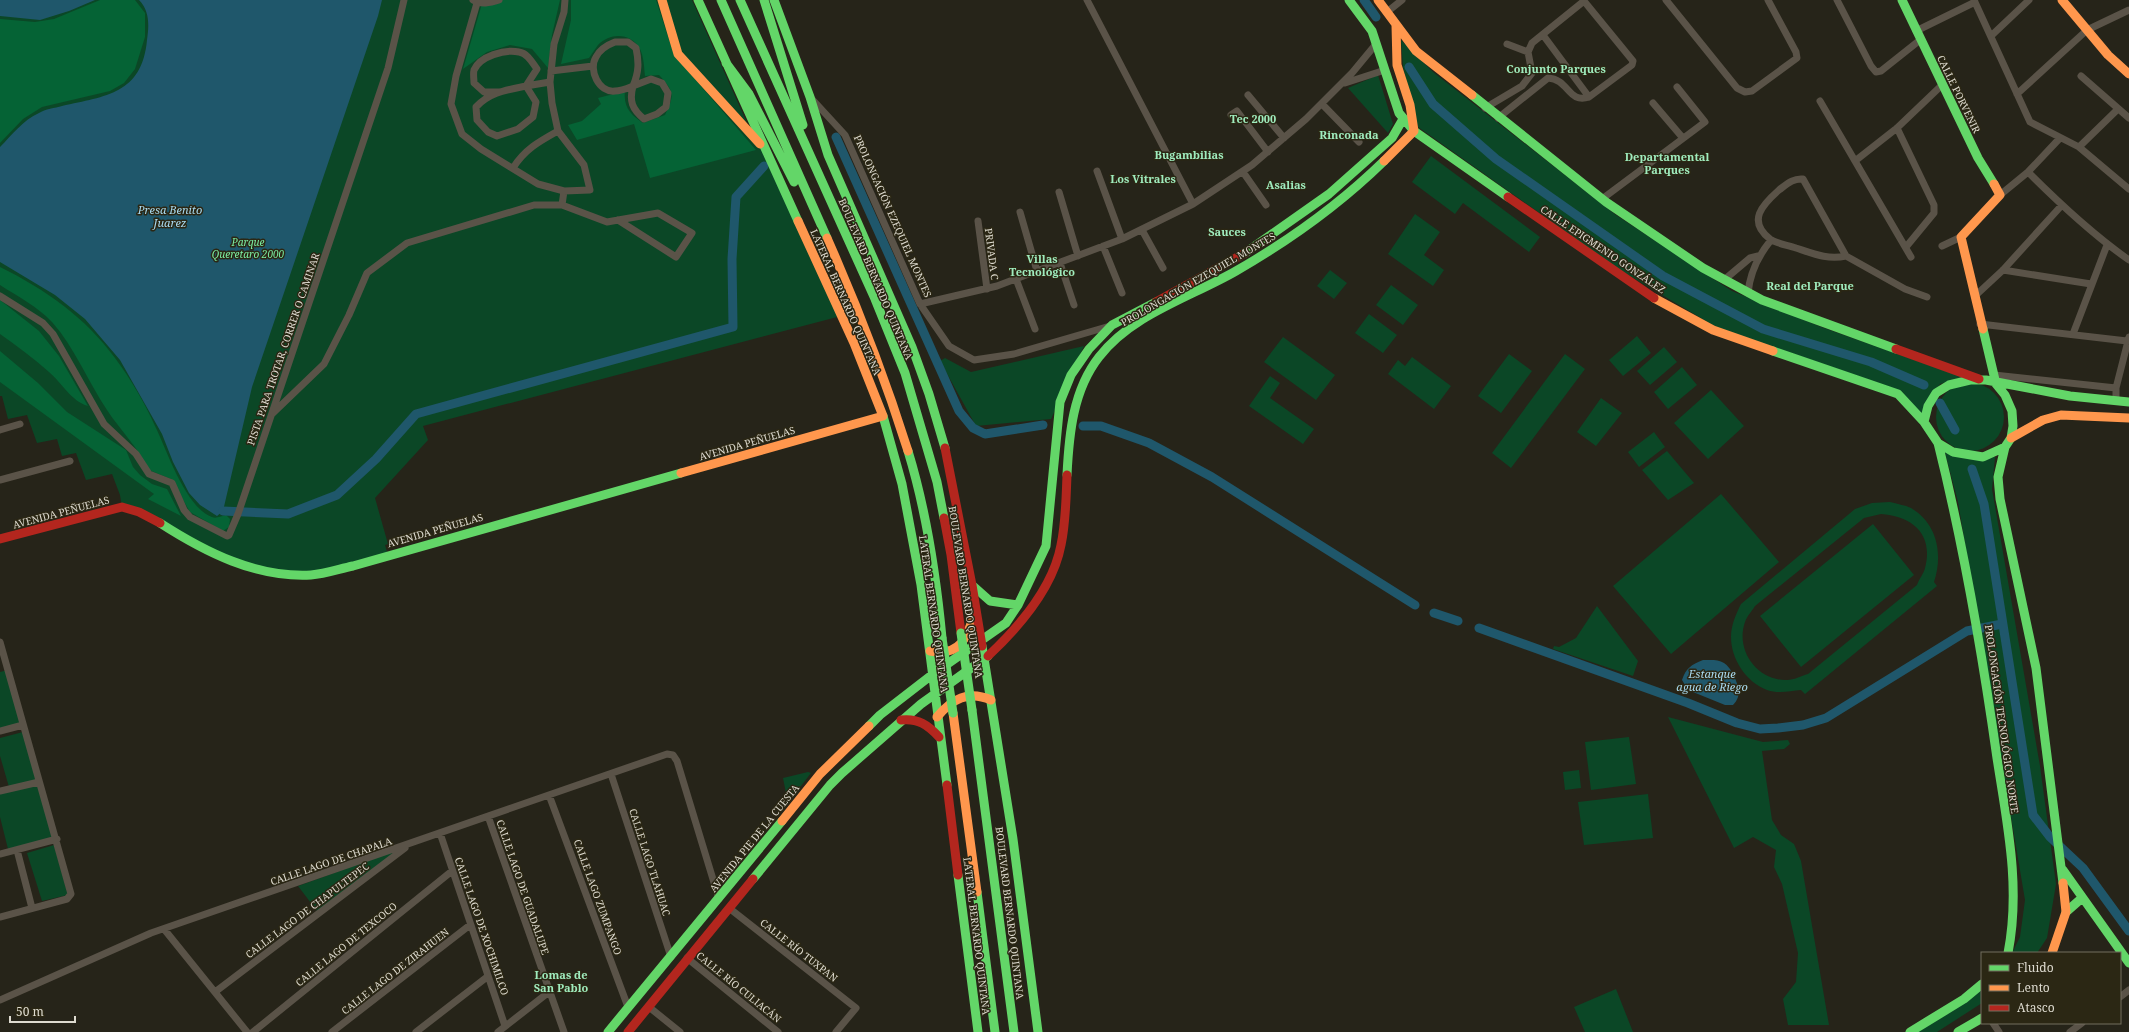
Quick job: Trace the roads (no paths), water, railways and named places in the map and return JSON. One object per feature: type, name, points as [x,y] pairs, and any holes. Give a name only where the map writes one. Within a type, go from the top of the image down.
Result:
[{"type":"main road","points":[[662,0],[678,54],[768,154]]},
{"type":"main road","name":"LATERAL BERNARDO QUINTANA","points":[[698,0],[854,343],[884,416],[902,484],[921,585],[933,674],[939,737],[978,1032]]},
{"type":"main road","points":[[721,0],[781,146],[819,220],[857,306],[886,379],[918,484],[935,567],[942,638],[995,1032]]},
{"type":"main road","name":"BOULEVARD BERNARDO QUINTANA","points":[[740,0],[802,132],[819,176],[878,307],[905,373],[937,482],[947,533],[972,710],[1014,1032]]},
{"type":"main road","points":[[764,0],[802,132]]},
{"type":"main road","points":[[774,0],[810,97],[828,155],[912,347],[929,394],[944,445],[957,502],[976,606],[1013,839],[1038,1032]]},
{"type":"main road","name":"CALLE EPIGMENIO GONZÁLEZ","points":[[1349,0],[1372,31],[1399,113],[1414,131],[1646,294],[1713,330],[1898,394],[1924,422]]},
{"type":"main road","points":[[1378,0],[1416,50],[1485,108],[1602,199],[1724,280],[1748,293],[1980,379]]},
{"type":"main road","name":"CALLE PORVENIR","points":[[1902,0],[1978,158],[2000,195]]},
{"type":"main road","points":[[2062,0],[2108,55],[2129,74]]},
{"type":"main road","points":[[1396,25],[1398,65],[1410,105],[1414,131]]},
{"type":"main road","points":[[726,63],[749,94],[781,146]]},
{"type":"main road","name":"PROLONGACIÓN EZEQUIEL MONTES","points":[[981,641],[1006,622],[1018,605],[1046,546],[1060,402],[1076,368],[1089,349],[1112,325],[1229,262],[1266,239],[1329,194],[1392,138],[1403,119]]},
{"type":"main road","name":"PROLONGACIÓN EZEQUIEL MONTES","points":[[935,692],[984,659],[1012,631],[1045,586],[1056,565],[1063,539],[1071,425],[1074,403],[1085,380],[1100,356],[1120,336],[1236,271],[1287,240],[1336,203],[1400,146],[1414,131]]},
{"type":"main road","points":[[2000,195],[1961,237],[1980,324],[1995,380],[2006,395],[2012,411],[2013,426],[2011,438],[2006,448],[1998,477],[2000,499],[2036,668],[2062,869],[2066,912],[2052,952]]},
{"type":"main road","points":[[2006,448],[1983,457],[1953,452],[1938,443],[1924,422],[1928,402],[1945,386],[1980,379],[1995,380],[2129,402]]},
{"type":"main road","points":[[2011,438],[2043,420],[2061,415],[2129,418]]},
{"type":"main road","name":"AVENIDA PEÑUELAS","points":[[0,539],[122,507],[139,511],[185,540],[219,556],[274,572],[311,575],[353,566],[884,416]]},
{"type":"main road","name":"PROLONGACIÓN TECNOLÓGICO NORTE","points":[[1938,443],[1946,473],[1983,653],[2015,883],[2014,931],[2008,952]]},
{"type":"main road","points":[[972,585],[990,602],[1018,605]]},
{"type":"main road","points":[[930,651],[937,653],[944,652],[956,646],[968,636],[976,606]]},
{"type":"main road","points":[[1006,622],[1012,631]]},
{"type":"main road","name":"AVENIDA PIE DE LA CUESTA","points":[[608,1032],[719,899],[820,774],[880,715],[933,674],[981,641]]},
{"type":"main road","points":[[628,1032],[830,786],[863,753],[935,692]]},
{"type":"main road","points":[[937,717],[943,709],[959,698],[973,694],[980,694],[991,700]]},
{"type":"main road","points":[[901,720],[912,718],[921,720],[930,726],[939,737]]},
{"type":"main road","points":[[2062,869],[2129,963]]},
{"type":"main road","points":[[2066,912],[2082,898]]},
{"type":"main road","points":[[1910,1032],[1964,999],[1981,985]]},
{"type":"main road","points":[[1958,1032],[1981,1019]]},
{"type":"street","name":"PISTA PARA TROTAR, CORRER O CAMINAR","points":[[0,296],[42,323],[53,334],[104,424],[136,454],[147,472],[155,477],[174,484],[184,510],[190,517],[227,536],[232,533],[388,68],[404,0]]},
{"type":"street","points":[[499,0],[489,3],[475,1],[456,76],[451,104],[462,134],[481,149],[538,184],[564,191],[590,190],[584,165],[558,131],[552,103],[550,82],[554,44],[564,12],[565,0]]},
{"type":"street","points":[[1087,0],[1193,204]]},
{"type":"street","points":[[1387,12],[1402,0]]},
{"type":"street","points":[[1666,0],[1737,88],[1745,92],[1752,91],[1797,58],[1796,52],[1768,0]]},
{"type":"street","points":[[1837,0],[1871,66],[1876,72],[1881,71],[1920,40]]},
{"type":"street","points":[[1991,36],[2029,0]]},
{"type":"street","points":[[1485,108],[1522,86],[1532,73],[1528,52],[1532,43],[1584,1],[1631,56],[1633,61],[1632,65],[1589,97],[1581,100],[1575,98],[1567,88],[1555,79],[1548,78],[1498,118]]},
{"type":"street","points":[[1916,31],[1974,1],[2030,122],[2079,148],[2129,189]]},
{"type":"street","points":[[2017,94],[2086,30],[2129,10]]},
{"type":"street","points":[[1543,35],[1589,97]]},
{"type":"street","points":[[593,66],[595,77],[602,87],[614,92],[633,86],[650,79],[662,83],[668,93],[666,107],[657,114],[644,119],[634,111],[630,97],[633,86],[638,75],[639,62],[636,48],[628,42],[615,42],[603,47],[596,57],[593,66]]},
{"type":"street","points":[[920,304],[987,289],[1060,263],[1122,239],[1193,204],[1242,172],[1268,152],[1322,104],[1376,44]]},
{"type":"street","points":[[1507,44],[1528,52]]},
{"type":"street","points":[[499,92],[484,92],[474,83],[474,71],[483,59],[499,53],[519,52],[530,58],[537,69],[526,86]]},
{"type":"street","points":[[552,71],[593,66]]},
{"type":"street","points":[[1342,83],[1385,70]]},
{"type":"street","points":[[2082,76],[2129,118]]},
{"type":"street","points":[[526,86],[536,102],[533,117],[518,129],[497,136],[488,132],[476,120],[476,107],[484,98],[499,92],[526,86],[550,82]]},
{"type":"street","points":[[1855,161],[1897,128],[1942,85]]},
{"type":"street","points":[[1522,86],[1529,93]]},
{"type":"street","points":[[1602,199],[1682,137],[1705,122],[1677,87]]},
{"type":"street","points":[[1248,95],[1284,138]]},
{"type":"street","name":"PROLONGACIÓN EZEQUIEL MONTES","points":[[810,97],[845,134],[920,304],[949,346],[974,360],[1014,354],[1112,325]]},
{"type":"street","points":[[1820,101],[1911,257]]},
{"type":"street","points":[[1653,103],[1682,137]]},
{"type":"street","points":[[1322,104],[1359,142]]},
{"type":"street","points":[[2079,148],[2118,109]]},
{"type":"street","points":[[1231,115],[1237,111],[1268,152]]},
{"type":"street","points":[[1897,128],[1934,205],[1934,213],[1906,248]]},
{"type":"street","points":[[513,168],[520,156],[533,145],[558,131]]},
{"type":"street","points":[[2000,195],[2028,172],[2060,138]]},
{"type":"street","points":[[1097,171],[1122,239]]},
{"type":"street","points":[[1242,172],[1266,205]]},
{"type":"street","points":[[2028,172],[2107,245],[2129,260]]},
{"type":"street","points":[[1846,256],[1835,258],[1823,257],[1771,240],[1759,226],[1757,219],[1760,210],[1769,199],[1791,181],[1797,178],[1803,179],[1846,256],[1904,290],[1927,297]]},
{"type":"street","points":[[562,205],[564,191]]},
{"type":"street","points":[[1059,192],[1078,256]]},
{"type":"street","points":[[271,415],[324,364],[367,273],[407,243],[534,205],[562,205],[606,222],[658,213],[692,233],[676,257],[618,220]]},
{"type":"street","points":[[1975,296],[2003,270],[2062,205]]},
{"type":"street","points":[[1020,212],[1037,271]]},
{"type":"street","name":"PRIVADA C","points":[[978,221],[987,289]]},
{"type":"street","points":[[1142,230],[1163,268]]},
{"type":"street","points":[[1942,246],[1961,237]]},
{"type":"street","points":[[1748,293],[1750,277],[1758,256],[1771,240]]},
{"type":"street","points":[[2073,334],[2107,245]]},
{"type":"street","points":[[1103,246],[1122,293]]},
{"type":"street","points":[[1724,280],[1750,258],[1758,256]]},
{"type":"street","points":[[1060,263],[1074,305]]},
{"type":"street","points":[[2003,270],[2091,284]]},
{"type":"street","points":[[1016,279],[1035,329]]},
{"type":"street","points":[[1980,324],[2128,339],[2116,388],[2116,401]]},
{"type":"street","points":[[1995,380],[2116,388]]},
{"type":"street","points":[[0,430],[20,424]]},
{"type":"street","points":[[0,480],[70,461]]},
{"type":"street","points":[[0,642],[39,782],[57,839],[71,894],[67,899],[0,917]]},
{"type":"street","points":[[0,672],[8,670]]},
{"type":"street","points":[[0,731],[23,725]]},
{"type":"street","name":"CALLE LAGO DE CHAPALA","points":[[0,1000],[164,929],[667,754],[673,755],[677,762],[719,899]]},
{"type":"street","name":"CALLE LAGO TLAHUAC","points":[[610,774],[671,957]]},
{"type":"street","points":[[0,792],[39,782]]},
{"type":"street","name":"CALLE LAGO ZUMPANGO","points":[[549,795],[628,1007]]},
{"type":"street","name":"CALLE LAGO DE GUADALUPE","points":[[488,816],[564,1032]]},
{"type":"street","name":"CALLE LAGO DE XOCHIMILCO","points":[[440,833],[505,1026]]},
{"type":"street","points":[[0,854],[57,839]]},
{"type":"street","name":"CALLE LAGO DE CHAPULTEPEC","points":[[215,992],[410,844]]},
{"type":"street","points":[[17,850],[32,908]]},
{"type":"street","name":"CALLE LAGO DE TEXCOCO","points":[[253,1032],[452,871]]},
{"type":"street","name":"CALLE RÍO TUXPAN","points":[[729,908],[856,1008],[836,1032]]},
{"type":"street","name":"CALLE LAGO DE ZIRAHUEN","points":[[332,1032],[470,925]]},
{"type":"street","points":[[164,929],[247,1032]]},
{"type":"street","name":"CALLE RÍO CULIACÁN","points":[[688,958],[778,1032]]},
{"type":"street","points":[[416,1032],[487,976]]},
{"type":"street","points":[[2121,996],[2129,990]]},
{"type":"street","points":[[498,1032],[549,992]]},
{"type":"street","points":[[649,1007],[680,1032]]},
{"type":"street","points":[[2070,1032],[2081,1024]]},
{"type":"water","points":[[0,0],[95,0],[69,11],[40,20],[0,16]]},
{"type":"water","name":"Presa Benito Juarez","points":[[139,0],[382,0],[378,16],[252,387],[223,511],[217,516],[200,505],[189,493],[173,462],[162,434],[120,360],[85,319],[55,295],[0,262],[0,147],[23,124],[41,112],[107,95],[119,90],[130,82],[138,72],[144,58],[148,35],[147,14],[143,4]]},
{"type":"water","name":"Estanque agua de Riego","points":[[1703,660],[1719,661],[1724,663],[1730,669],[1735,678],[1739,693],[1733,705],[1725,705],[1688,690],[1682,680],[1685,673],[1690,667]]},
{"type":"waterway","points":[[1364,0],[1376,17]]},
{"type":"waterway","points":[[1409,67],[1433,104],[1496,159],[1663,276],[1763,329],[1871,362],[1924,385]]},
{"type":"waterway","points":[[836,137],[959,411],[973,428],[985,434],[1043,425]]},
{"type":"waterway","points":[[223,511],[288,514],[337,495],[376,459],[416,414],[733,327],[732,259],[736,197],[764,166]]},
{"type":"waterway","points":[[1940,403],[1955,430]]},
{"type":"waterway","points":[[1083,426],[1101,426],[1149,443],[1212,477],[1415,605]]},
{"type":"waterway","points":[[1972,469],[1984,504],[2033,815],[2050,837],[2083,868],[2129,931]]},
{"type":"waterway","points":[[1434,613],[1458,621]]},
{"type":"waterway","points":[[1479,628],[1688,703],[1737,723],[1760,729],[1803,725],[1826,718],[1967,631],[2002,624]]},
{"type":"district","name":"Conjunto Parques","points":[[1556,68]]},
{"type":"district","name":"Tec 2000","points":[[1253,118]]},
{"type":"district","name":"Rinconada","points":[[1349,134]]},
{"type":"district","name":"Bugambilias","points":[[1189,154]]},
{"type":"district","name":"Departamental Parques","points":[[1667,162]]},
{"type":"district","name":"Los Vitrales","points":[[1143,178]]},
{"type":"district","name":"Asalias","points":[[1286,184]]},
{"type":"district","name":"Sauces","points":[[1227,231]]},
{"type":"district","name":"Villas Tecnológico","points":[[1042,264]]},
{"type":"district","name":"Real del Parque","points":[[1810,285]]},
{"type":"district","name":"Lomas de San Pablo","points":[[561,980]]},
{"type":"park label","name":"Parque Queretaro 2000","points":[[248,248]]}]
